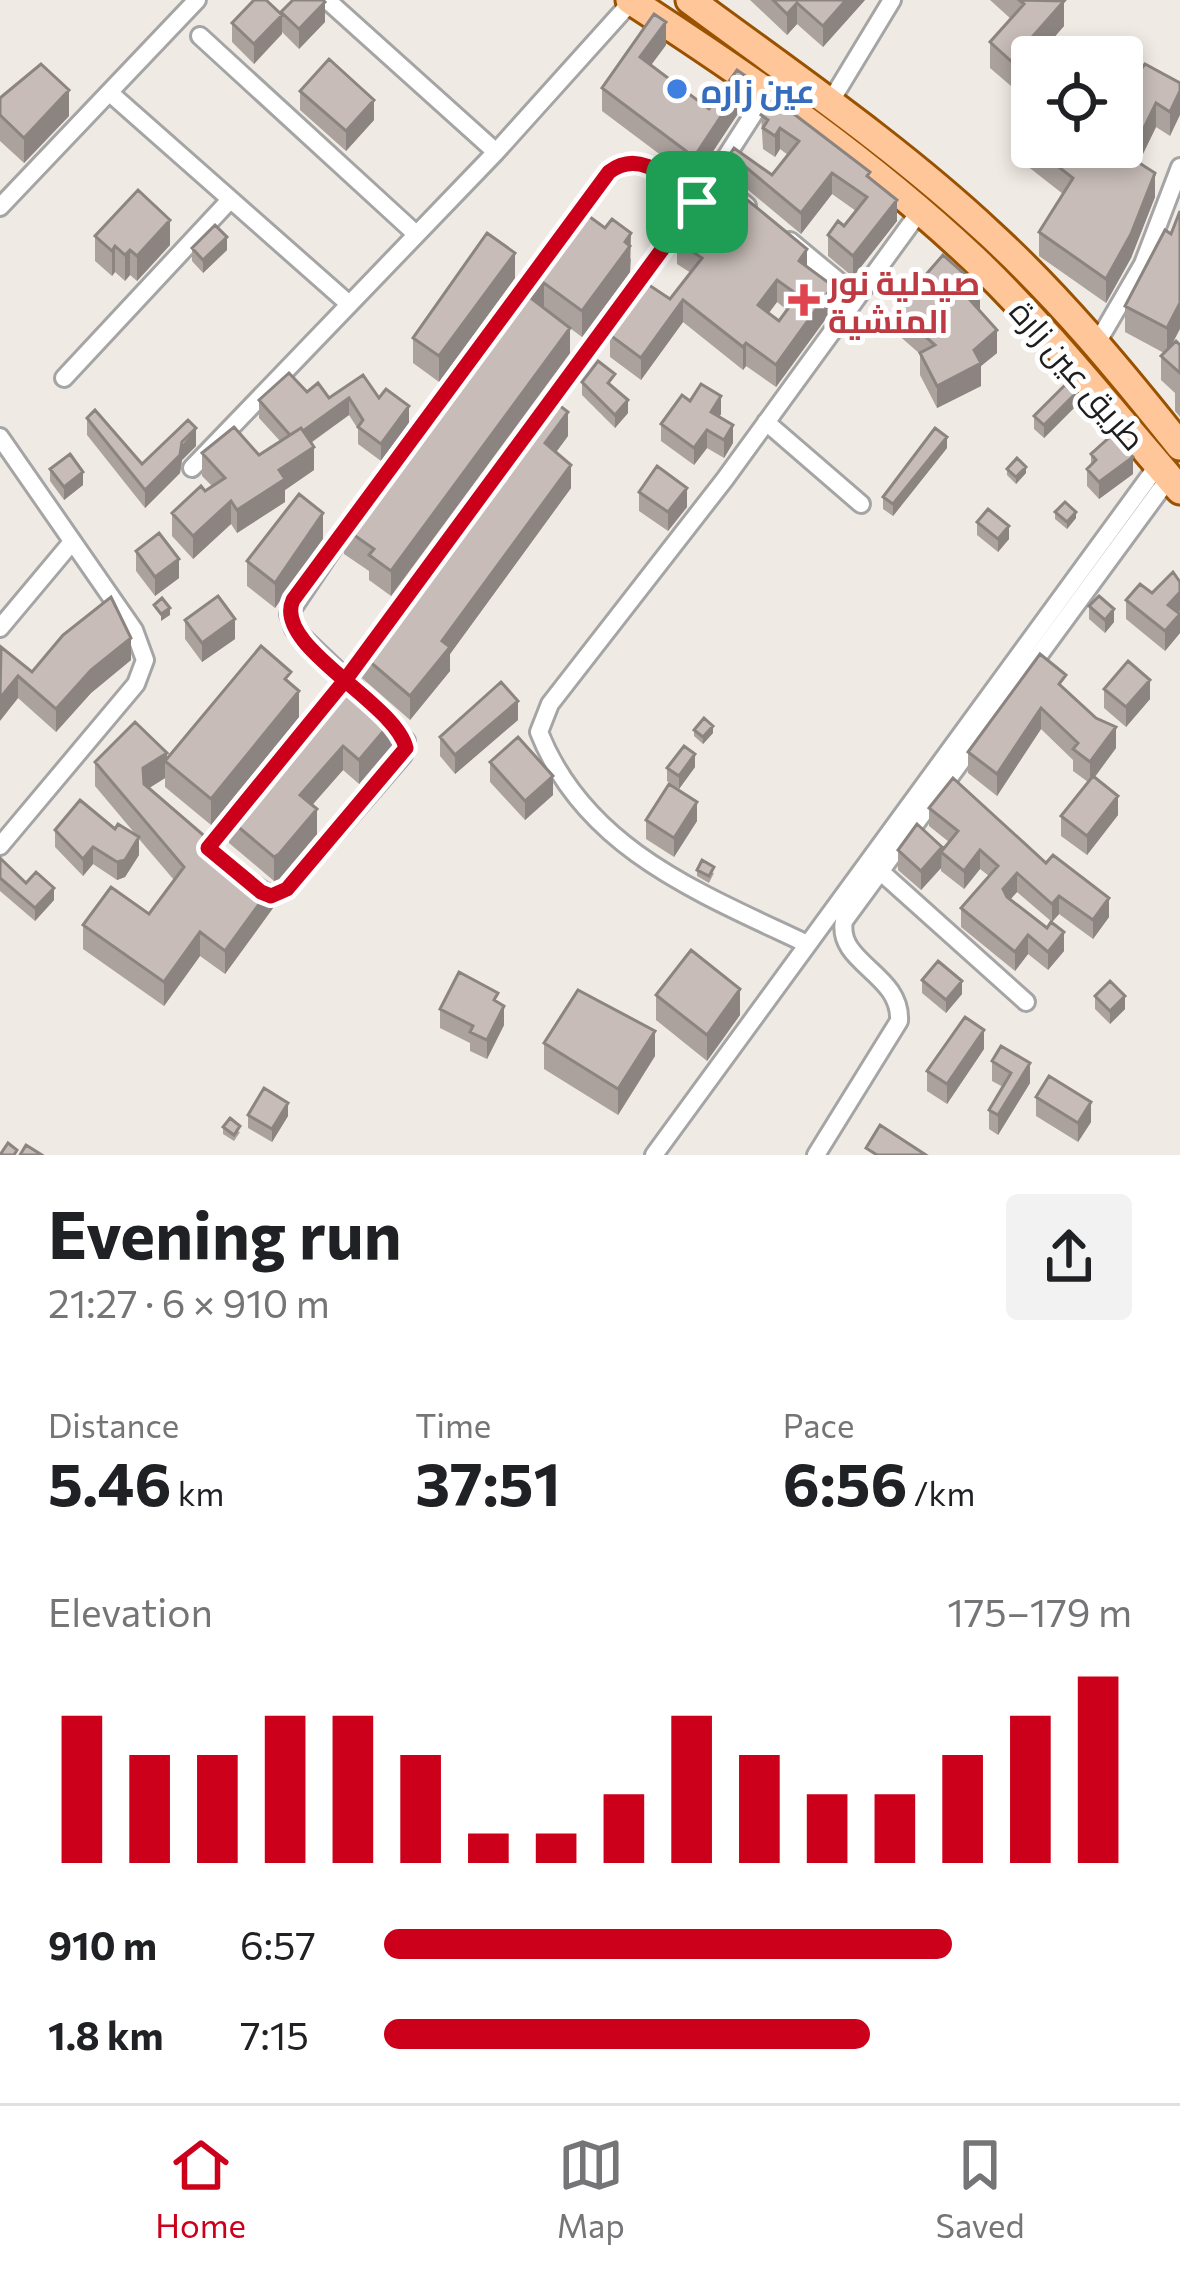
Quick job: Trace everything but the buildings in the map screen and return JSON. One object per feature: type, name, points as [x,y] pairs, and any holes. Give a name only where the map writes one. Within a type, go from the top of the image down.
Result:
[{"type":"main road","name":"طريق عين زارة","points":[[690,0],[975,219],[1097,343],[1172,470]]},
{"type":"main road","name":"طريق عين زارة","points":[[631,1],[766,93],[920,211],[1041,328],[1172,470]]},
{"type":"street","points":[[0,207],[197,0]]},
{"type":"street","points":[[327,0],[496,152]]},
{"type":"street","points":[[830,104],[892,0]]},
{"type":"street","points":[[192,468],[496,152],[631,1]]},
{"type":"street","points":[[200,36],[416,234]]},
{"type":"street","points":[[110,93],[349,304]]},
{"type":"street","points":[[528,431],[697,202],[766,93]]},
{"type":"street","points":[[562,235],[609,172],[626,163],[646,164],[697,202]]},
{"type":"street","points":[[1097,343],[1143,264],[1180,167]]},
{"type":"street","points":[[711,176],[765,220]]},
{"type":"street","points":[[64,378],[229,201]]},
{"type":"street","points":[[805,943],[692,889],[621,845],[557,765],[539,732],[550,704],[920,211]]},
{"type":"street","points":[[783,235],[854,294]]},
{"type":"street","points":[[766,422],[861,504]]},
{"type":"street","points":[[0,846],[136,684],[145,660],[134,630],[3,450]]},
{"type":"street","points":[[816,1155],[899,1021],[892,988],[842,934],[844,921],[1172,470]]},
{"type":"street","points":[[654,1155],[805,943],[1172,470]]},
{"type":"street","points":[[249,800],[213,852],[271,896],[287,889],[404,755],[401,734],[293,629],[289,609],[371,494]]},
{"type":"street","points":[[0,628],[72,542]]},
{"type":"street","points":[[332,696],[388,622]]},
{"type":"street","points":[[880,871],[1026,1002]]},
{"type":"place","name":"عين زاره","points":[[677,89]]},
{"type":"place","name":"صيدلية نور المنشية","points":[[804,300]]},
{"type":"route","points":[[697,202],[346,679],[208,848],[261,892],[271,896],[287,889],[406,748],[401,734],[346,679],[293,629],[289,609],[293,600],[609,172],[626,163],[646,164],[697,202]]}]
